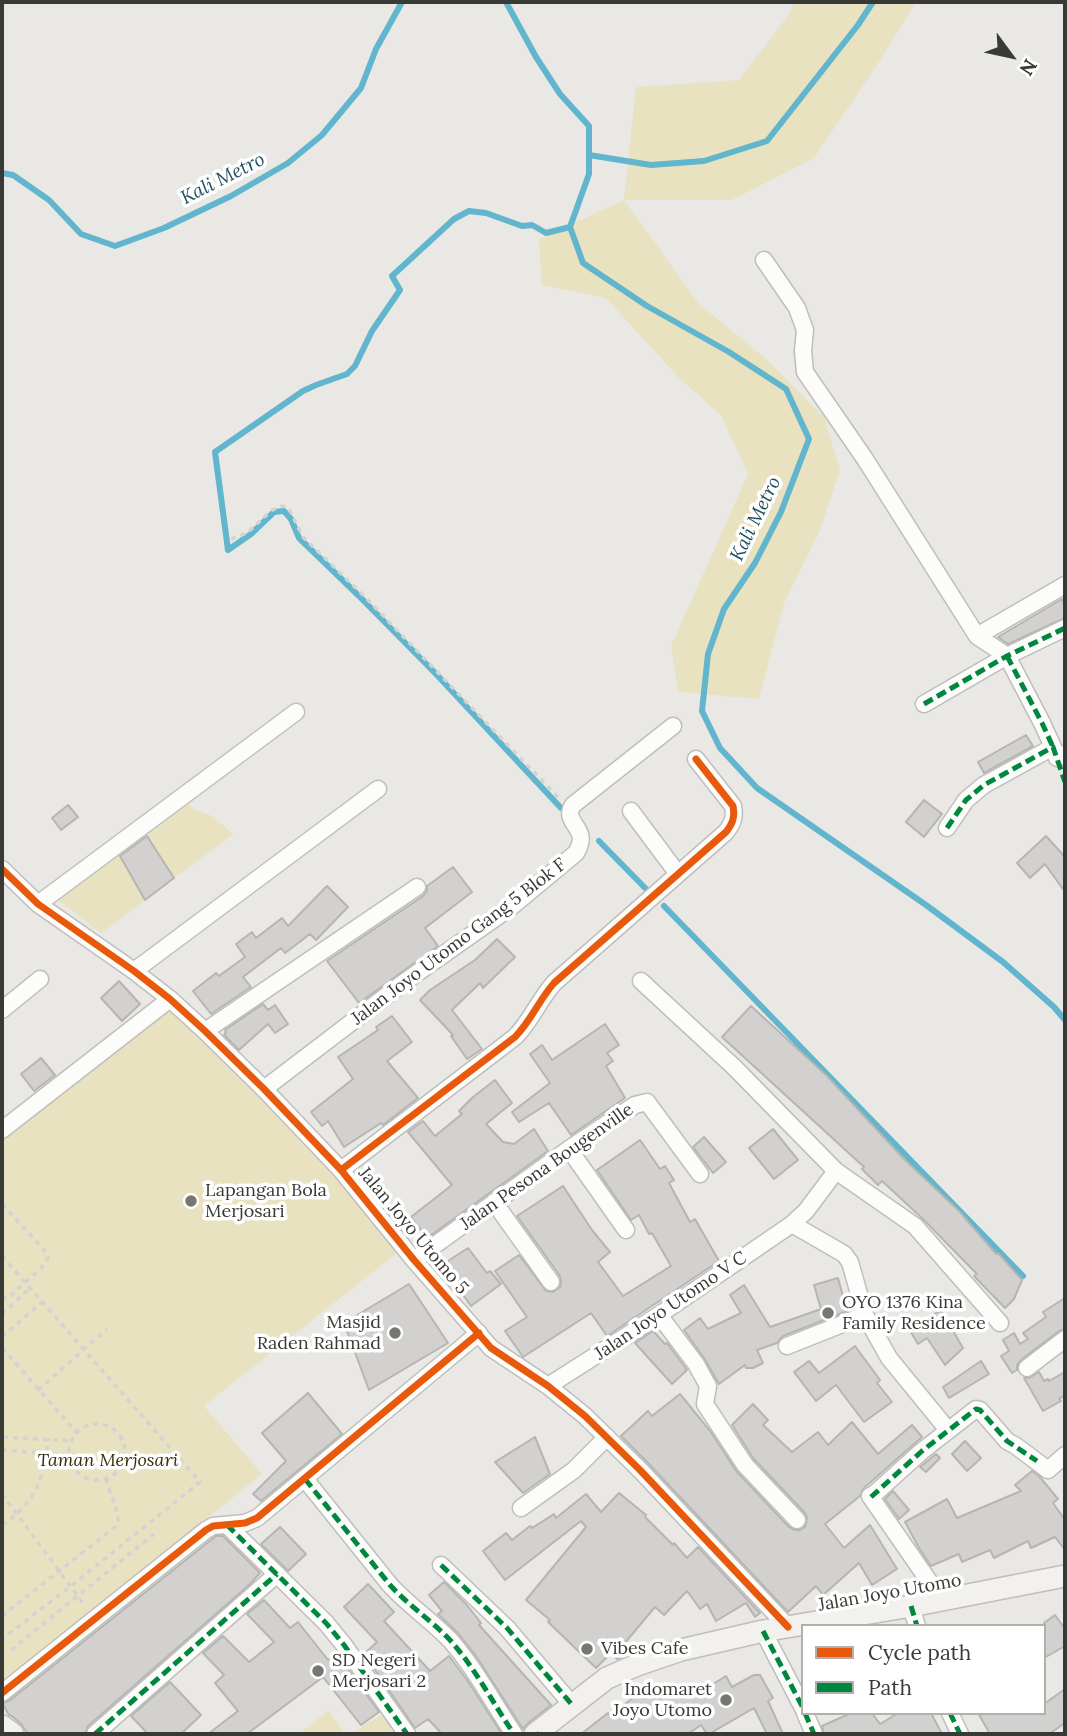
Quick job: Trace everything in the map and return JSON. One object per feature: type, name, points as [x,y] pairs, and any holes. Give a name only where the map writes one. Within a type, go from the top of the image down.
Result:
[{"type":"main road","name":"Jalan Joyo Utomo","points":[[822,1624],[914,1616],[942,1600],[1065,1576]]},
{"type":"main road","name":"Jalan Joyo Utomo","points":[[536,1734],[607,1678],[637,1665],[681,1650],[763,1631],[801,1626]]},
{"type":"main road","points":[[2,1726],[13,1734]]},
{"type":"street","points":[[764,260],[797,308],[805,330],[805,372],[865,459],[977,636],[1007,656],[1059,751],[984,785],[966,800],[947,828]]},
{"type":"street","points":[[977,636],[1065,584]]},
{"type":"street","points":[[924,704],[1007,656],[1065,628]]},
{"type":"street","points":[[38,904],[296,712]]},
{"type":"street","points":[[570,810],[673,726]]},
{"type":"street","points":[[341,1170],[515,1037],[554,983],[726,832],[732,824],[733,806],[696,759]]},
{"type":"street","points":[[134,971],[378,789]]},
{"type":"street","name":"Jalan Joyo Utomo Gang 5 Blok F","points":[[264,1089],[403,983],[511,906],[576,853],[582,839],[571,820],[570,810]]},
{"type":"street","points":[[631,811],[678,874]]},
{"type":"street","name":"Jalan Joyo Utomo 5","points":[[2,869],[38,904],[134,971],[205,1031],[341,1170],[414,1260],[491,1348],[548,1386],[585,1416],[788,1627]]},
{"type":"street","points":[[205,1031],[417,887]]},
{"type":"street","points":[[2,1010],[40,979]]},
{"type":"street","points":[[641,981],[734,1067],[836,1171],[915,1226],[1000,1323]]},
{"type":"street","points":[[2,1130],[170,999]]},
{"type":"street","name":"Jalan Pesona Bougenville","points":[[414,1260],[635,1105],[647,1102],[700,1174]]},
{"type":"street","points":[[569,1149],[625,1230]]},
{"type":"street","name":"Jalan Joyo Utomo V C","points":[[548,1386],[659,1315],[792,1224],[806,1211],[836,1171]]},
{"type":"street","points":[[494,1202],[551,1282]]},
{"type":"street","points":[[792,1224],[844,1254],[850,1262],[865,1315],[889,1358],[943,1424]]},
{"type":"street","points":[[659,1315],[696,1364],[708,1386],[705,1404],[745,1465],[797,1520]]},
{"type":"street","points":[[787,1346],[865,1315]]},
{"type":"street","points":[[2,1693],[213,1525],[245,1523],[257,1518],[479,1333]]},
{"type":"street","points":[[1027,1368],[1065,1339]]},
{"type":"street","points":[[942,1600],[871,1497],[922,1451],[976,1409],[980,1409],[1007,1441],[1048,1470],[1065,1455]]},
{"type":"street","points":[[520,1508],[574,1470],[607,1437]]},
{"type":"street","points":[[305,1479],[390,1585],[455,1647],[514,1734]]},
{"type":"street","points":[[227,1525],[326,1623],[344,1644],[407,1734]]},
{"type":"street","points":[[442,1565],[507,1628],[573,1706]]},
{"type":"street","points":[[94,1734],[277,1574]]},
{"type":"street","points":[[763,1631],[801,1704]]},
{"type":"street","points":[[806,1715],[814,1734]]},
{"type":"street","points":[[951,1715],[960,1734]]},
{"type":"path","points":[[231,539],[247,533],[272,510],[283,506],[289,509],[303,537],[364,596],[570,810]]},
{"type":"path","points":[[2,1204],[48,1257],[46,1263],[8,1298],[2,1298]]},
{"type":"path","points":[[2,1256],[200,1482],[2,1639]]},
{"type":"path","points":[[2,1314],[30,1288]]},
{"type":"path","points":[[2,1337],[42,1302]]},
{"type":"path","points":[[38,1390],[107,1329]]},
{"type":"path","points":[[2,1348],[77,1433]]},
{"type":"path","points":[[2,1425],[2,1444]]},
{"type":"path","points":[[104,1425],[113,1429],[124,1443],[124,1460],[114,1475],[98,1481],[89,1480],[75,1470],[71,1463],[71,1441],[87,1426],[104,1425]]},
{"type":"path","points":[[3,1437],[71,1441]]},
{"type":"path","points":[[2,1525],[17,1514],[39,1484],[45,1470],[48,1438]]},
{"type":"path","points":[[2,1450],[69,1455]]},
{"type":"path","points":[[2,1616],[115,1527],[118,1515],[106,1479]]},
{"type":"path","points":[[2,1494],[94,1620]]},
{"type":"path","points":[[11,1650],[154,1534]]},
{"type":"green space","points":[[795,2],[916,2],[814,158],[732,200],[624,200],[636,87],[739,80],[787,17]]},
{"type":"green space","points":[[624,200],[699,304],[764,357],[824,417],[840,470],[820,530],[784,603],[759,699],[678,692],[671,646],[748,474],[721,415],[680,379],[606,298],[542,285],[539,239]]},
{"type":"green space","points":[[185,801],[194,809],[212,816],[233,834],[174,878],[144,832]]},
{"type":"green space","points":[[116,851],[145,900],[101,933],[56,898]]},
{"type":"green space","name":"Taman Merjosari","points":[[166,1011],[171,1011],[301,1139],[397,1253],[204,1406],[262,1474],[2,1684],[2,1139]]},
{"type":"green space","points":[[328,1711],[345,1734],[299,1734]]},
{"type":"green space","points":[[387,1711],[402,1734],[351,1734]]},
{"type":"building","points":[[1062,599],[1065,618],[1008,644],[998,637]]},
{"type":"building","points":[[1026,735],[1033,746],[984,773],[978,762]]},
{"type":"building","points":[[924,800],[942,814],[924,837],[906,822]]},
{"type":"building","points":[[68,805],[78,817],[61,830],[52,818]]},
{"type":"building","points":[[147,836],[174,878],[145,900],[120,856]]},
{"type":"building","points":[[1046,836],[1065,857],[1065,892],[1045,864],[1030,878],[1017,863]]},
{"type":"building","points":[[453,867],[472,892],[425,928],[438,946],[359,1003],[327,961],[423,896],[427,886]]},
{"type":"building","points":[[327,886],[348,907],[316,940],[310,934],[285,953],[281,948],[243,977],[251,987],[211,1014],[193,991],[216,973],[219,976],[245,957],[236,944],[252,932],[256,938],[282,918],[288,926]]},
{"type":"building","points":[[497,939],[515,957],[483,988],[480,983],[452,1010],[482,1049],[467,1059],[451,1036],[453,1035],[420,1000],[430,990],[475,960]]},
{"type":"building","points":[[119,981],[140,1004],[122,1021],[101,998]]},
{"type":"building","points":[[263,1004],[268,1010],[275,1005],[288,1024],[275,1033],[268,1024],[239,1050],[224,1035],[225,1030]]},
{"type":"building","points":[[751,1006],[826,1075],[904,1159],[959,1211],[1022,1280],[1014,1299],[1005,1308],[974,1276],[977,1274],[923,1219],[882,1181],[878,1185],[862,1169],[864,1167],[722,1037]]},
{"type":"building","points":[[392,1016],[412,1042],[387,1061],[418,1098],[383,1125],[381,1123],[344,1147],[328,1121],[322,1126],[311,1112],[353,1079],[338,1057],[378,1030],[376,1027]]},
{"type":"building","points":[[605,1024],[619,1045],[607,1053],[613,1061],[606,1066],[625,1098],[571,1135],[549,1103],[519,1122],[512,1112],[550,1083],[530,1054],[542,1045],[552,1060]]},
{"type":"building","points":[[41,1058],[55,1075],[34,1091],[21,1074]]},
{"type":"building","points":[[495,1080],[512,1103],[486,1124],[503,1142],[514,1144],[534,1129],[548,1151],[427,1238],[411,1217],[452,1185],[408,1132],[423,1121],[435,1136],[462,1114],[459,1111],[473,1097]]},
{"type":"building","points":[[773,1129],[798,1160],[774,1179],[749,1148]]},
{"type":"building","points":[[704,1137],[726,1162],[713,1173],[693,1147]]},
{"type":"building","points":[[640,1140],[660,1169],[665,1166],[674,1180],[669,1183],[690,1222],[695,1219],[719,1261],[607,1336],[591,1313],[523,1357],[505,1331],[527,1317],[495,1271],[519,1255],[546,1291],[553,1292],[560,1287],[560,1276],[517,1216],[563,1186],[610,1252],[598,1262],[623,1296],[671,1266],[639,1215],[631,1220],[597,1170]]},
{"type":"building","points":[[468,1248],[487,1273],[490,1271],[501,1284],[471,1306],[448,1267],[448,1261]]},
{"type":"building","points":[[838,1278],[847,1311],[783,1336],[777,1343],[757,1350],[763,1363],[753,1368],[746,1368],[745,1365],[719,1384],[684,1330],[700,1318],[708,1329],[741,1313],[730,1295],[744,1285],[770,1327],[821,1309],[814,1285]]},
{"type":"building","name":"Masjid Raden Rahmad","points":[[409,1284],[448,1343],[369,1390],[344,1323]]},
{"type":"building","points":[[1065,1298],[1065,1329],[1021,1360],[1017,1370],[1012,1373],[1001,1356],[1009,1351],[1003,1340],[1014,1333],[1020,1344],[1028,1339],[1023,1333],[1046,1317],[1043,1312]]},
{"type":"building","points":[[941,1310],[963,1348],[945,1365],[927,1338],[918,1344],[909,1329]]},
{"type":"building","points":[[653,1331],[667,1343],[687,1370],[672,1384],[635,1343]]},
{"type":"building","points":[[855,1346],[880,1380],[877,1383],[892,1402],[864,1422],[836,1385],[816,1401],[794,1372],[809,1361],[819,1373]]},
{"type":"building","points":[[981,1361],[989,1374],[949,1398],[943,1387]]},
{"type":"building","points":[[1039,1372],[1044,1381],[1049,1381],[1065,1372],[1065,1395],[1059,1399],[1061,1401],[1043,1411],[1024,1378]]},
{"type":"building","points":[[308,1393],[342,1434],[261,1501],[253,1494],[286,1461],[262,1433]]},
{"type":"building","points":[[680,1394],[710,1431],[737,1472],[789,1527],[795,1530],[805,1527],[805,1513],[753,1458],[732,1425],[753,1404],[768,1420],[763,1425],[792,1452],[818,1432],[828,1445],[852,1422],[878,1454],[912,1425],[922,1437],[864,1488],[860,1496],[825,1524],[844,1548],[870,1525],[897,1569],[872,1585],[859,1563],[823,1595],[816,1586],[788,1612],[621,1436],[648,1411],[652,1416]]},
{"type":"building","points":[[535,1437],[550,1474],[523,1493],[495,1462]]},
{"type":"building","points":[[965,1441],[981,1458],[967,1471],[952,1454]]},
{"type":"building","points":[[936,1454],[940,1458],[926,1472],[920,1467]]},
{"type":"building","points":[[1032,1471],[1058,1499],[1053,1503],[1065,1520],[1065,1550],[1055,1537],[1031,1548],[1028,1541],[994,1558],[990,1550],[962,1562],[959,1554],[931,1566],[905,1522],[947,1499],[957,1518],[1021,1491],[1015,1485]]},
{"type":"building","points":[[893,1491],[909,1510],[899,1519],[885,1499]]},
{"type":"building","points":[[619,1493],[646,1515],[645,1517],[687,1558],[698,1547],[760,1613],[755,1617],[746,1603],[716,1621],[707,1604],[700,1609],[687,1591],[664,1615],[655,1607],[624,1644],[631,1651],[628,1654],[617,1659],[611,1653],[596,1668],[548,1622],[550,1620],[526,1600],[586,1527],[581,1521],[505,1580],[483,1551],[506,1533],[512,1540],[530,1526],[532,1528],[554,1514],[556,1518],[586,1494],[601,1512]]},
{"type":"building","points":[[280,1527],[306,1554],[288,1571],[261,1544]]},
{"type":"building","points":[[216,1536],[223,1536],[260,1573],[88,1726],[85,1734],[28,1734],[21,1724],[9,1715],[2,1703],[9,1701]]},
{"type":"building","points":[[444,1582],[466,1604],[481,1623],[479,1625],[551,1705],[523,1729],[476,1656],[438,1614],[442,1611],[429,1595]]},
{"type":"building","points":[[368,1584],[394,1612],[384,1621],[430,1671],[449,1656],[502,1734],[442,1734],[428,1719],[415,1728],[364,1654],[377,1642],[344,1607]]},
{"type":"building","points":[[264,1600],[290,1628],[298,1622],[328,1660],[337,1654],[379,1712],[361,1725],[323,1677],[247,1734],[208,1734],[238,1711],[215,1683],[224,1675],[203,1653],[223,1636],[249,1662],[274,1642],[247,1614]]},
{"type":"building","points":[[1055,1615],[1065,1629],[1065,1646],[1046,1657],[1046,1624],[1044,1623]]},
{"type":"building","points":[[754,1675],[760,1675],[773,1698],[768,1701],[783,1734],[767,1734],[754,1708],[709,1734],[701,1725],[688,1734],[581,1734],[608,1713],[610,1716],[640,1692],[645,1698],[663,1684],[672,1697],[689,1684],[697,1694],[726,1676],[732,1687]]},
{"type":"building","points":[[170,1682],[201,1715],[181,1734],[148,1734],[131,1716]]},
{"type":"building","points":[[1065,1689],[1065,1723],[1049,1734],[990,1734],[979,1715],[1046,1715],[1046,1703]]},
{"type":"building","points":[[847,1715],[873,1715],[880,1724],[895,1715],[932,1715],[942,1734],[824,1734],[822,1726]]},
{"type":"waterway","name":"Kali Metro","points":[[2,173],[13,175],[49,200],[81,234],[115,246],[164,228],[231,196],[288,163],[322,135],[361,88],[376,49],[402,2]]},
{"type":"waterway","name":"Kali Metro","points":[[506,2],[560,94],[589,126],[589,174],[570,227],[583,263],[647,306],[729,352],[786,389],[809,439],[781,512],[755,563],[724,609],[708,654],[702,711],[720,748],[757,788],[1003,962],[1065,1020]]},
{"type":"waterway","points":[[589,155],[651,165],[704,161],[767,141],[873,2]]},
{"type":"waterway","points":[[561,808],[436,674],[299,538],[291,519],[284,511],[274,512],[251,534],[228,550],[215,452],[303,391],[347,374],[355,366],[372,331],[400,290],[392,276],[454,219],[469,211],[486,213],[522,226],[532,225],[546,233],[570,227]]},
{"type":"waterway","points":[[599,841],[650,893]]},
{"type":"waterway","points":[[664,906],[1023,1276]]},
{"type":"marked path","points":[[924,704],[1007,656],[1065,628]]},
{"type":"marked path","points":[[1007,656],[1053,747]]},
{"type":"marked path","points":[[947,828],[966,800],[984,785],[1053,747],[1065,782]]},
{"type":"marked path","points":[[871,1497],[922,1451],[976,1409],[980,1410],[1007,1441],[1037,1461]]},
{"type":"marked path","points":[[305,1479],[390,1585],[459,1651],[514,1734]]},
{"type":"marked path","points":[[227,1525],[326,1623],[407,1734]]},
{"type":"marked path","points":[[441,1565],[507,1628],[573,1706]]},
{"type":"marked path","points":[[95,1734],[277,1574]]},
{"type":"marked path","points":[[911,1606],[916,1624]]},
{"type":"marked path","points":[[763,1631],[801,1704]]},
{"type":"marked path","points":[[806,1715],[814,1734]]},
{"type":"marked path","points":[[951,1715],[960,1734]]},
{"type":"cycle path","points":[[341,1170],[515,1037],[554,983],[726,832],[733,820],[733,806],[696,759]]},
{"type":"cycle path","points":[[2,869],[38,904],[134,971],[205,1031],[341,1170],[414,1260],[491,1348],[548,1386],[585,1416],[640,1470],[788,1627]]},
{"type":"cycle path","points":[[2,1693],[206,1530],[213,1526],[245,1523],[257,1518],[479,1333]]},
{"type":"place","name":"Lapangan Bola Merjosari","points":[[191,1201]]},
{"type":"place","name":"OYO 1376 Kina Family Residence","points":[[828,1313]]},
{"type":"place","name":"Masjid Raden Rahmad","points":[[395,1333]]},
{"type":"place","name":"Vibes Cafe","points":[[587,1649]]},
{"type":"place","name":"SD Negeri Merjosari 2","points":[[318,1671]]},
{"type":"place","name":"Indomaret Joyo Utomo","points":[[726,1700]]}]
